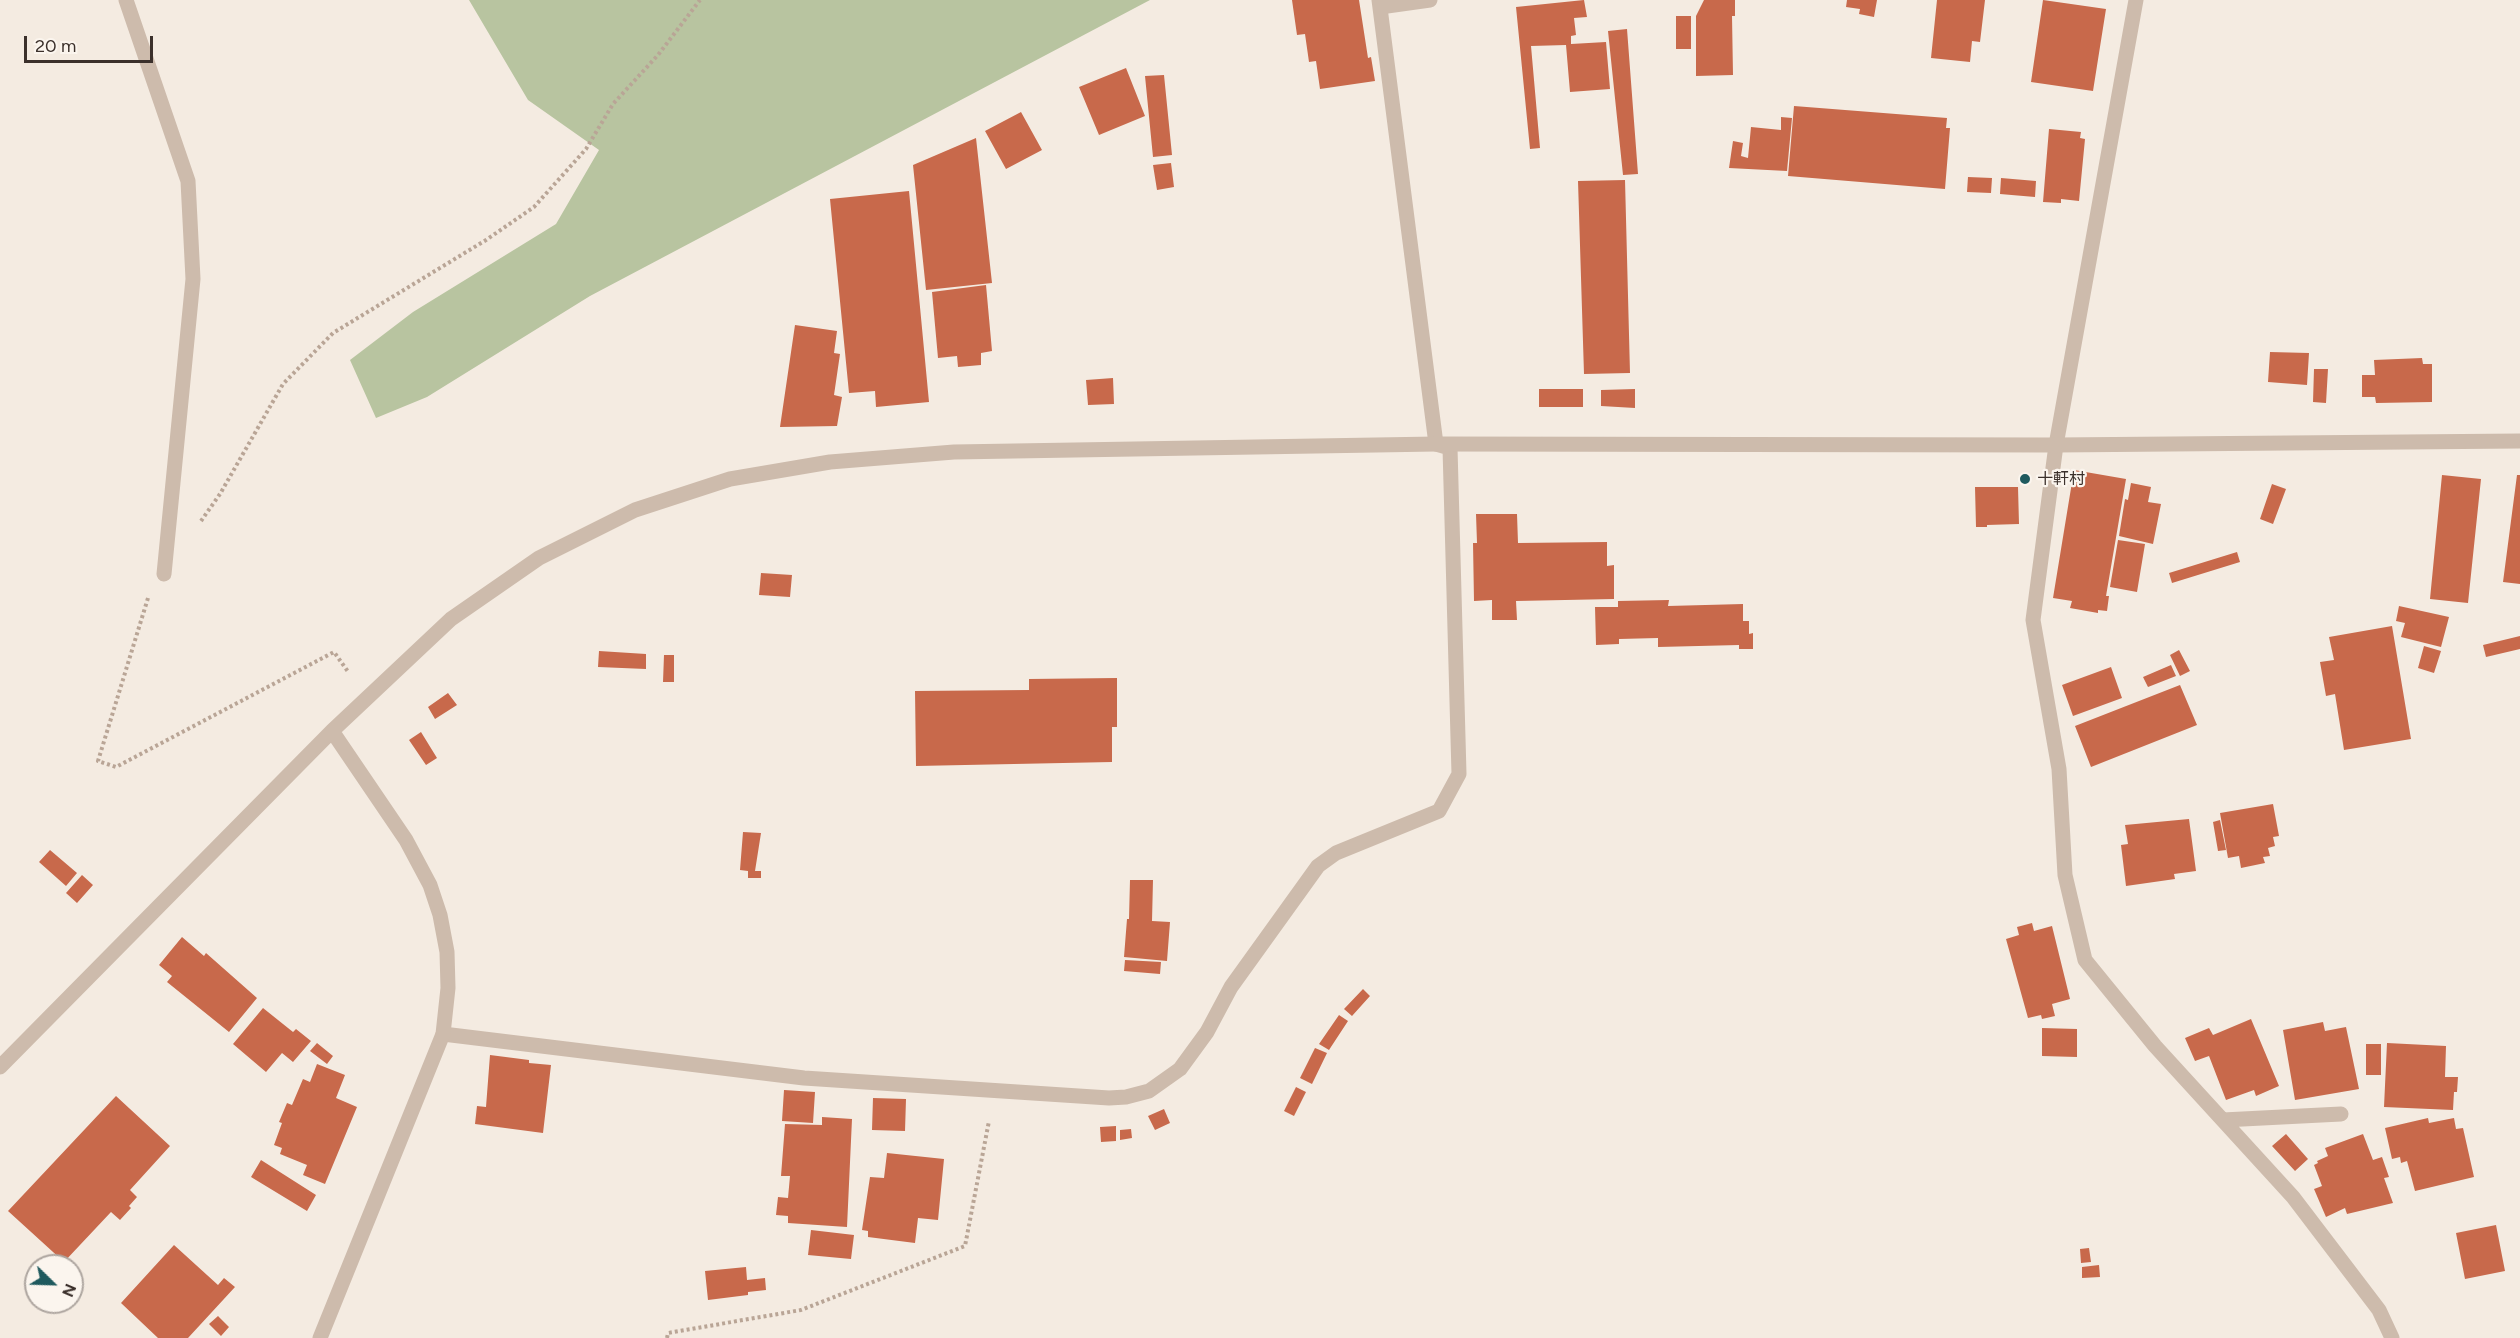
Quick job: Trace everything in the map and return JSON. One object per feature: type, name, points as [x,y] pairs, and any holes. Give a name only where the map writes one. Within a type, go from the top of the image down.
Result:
[{"type":"street","points":[[126,0],[188,181],[193,279],[164,574]]},
{"type":"street","points":[[1430,0],[1380,3],[1436,444]]},
{"type":"street","points":[[2136,0],[2056,445],[2033,620],[2059,770],[2065,875],[2085,960],[2155,1047],[2293,1197],[2379,1310],[2392,1338]]},
{"type":"street","points":[[0,1067],[332,731],[451,619],[539,558],[635,510],[730,479],[830,462],[954,452],[1436,444],[2056,445],[2520,441]]},
{"type":"street","points":[[442,1034],[804,1078],[1109,1098],[1126,1097],[1149,1091],[1180,1069],[1207,1032],[1231,987],[1318,866],[1336,853],[1440,810],[1459,774],[1450,448],[1436,444]]},
{"type":"street","points":[[320,1338],[442,1034],[448,988],[447,952],[440,915],[430,885],[406,840],[332,731]]},
{"type":"street","points":[[2223,1120],[2342,1114]]},
{"type":"path","points":[[195,530],[220,494],[283,384],[333,333],[486,240],[534,207],[586,149],[613,104],[658,55],[700,0]]},
{"type":"path","points":[[145,603],[98,761],[116,767],[334,652],[351,675]]},
{"type":"path","points":[[667,1338],[668,1333],[801,1310],[965,1246],[995,1091]]},
{"type":"green space","points":[[469,0],[1150,0],[590,296],[427,397],[376,418],[350,360],[413,312],[556,224],[599,150],[528,100]]},
{"type":"building","points":[[1292,0],[1359,0],[1368,58],[1371,57],[1375,81],[1320,89],[1316,61],[1309,62],[1305,34],[1297,35]]},
{"type":"building","points":[[1584,0],[1587,17],[1574,18],[1576,35],[1571,36],[1571,44],[1606,42],[1610,89],[1570,92],[1566,45],[1531,46],[1540,148],[1530,149],[1516,7]]},
{"type":"building","points":[[1704,0],[1735,0],[1735,16],[1732,16],[1733,75],[1696,76],[1696,16]]},
{"type":"building","points":[[1847,0],[1877,0],[1874,17],[1859,14],[1860,9],[1846,7]]},
{"type":"building","points":[[1937,0],[1985,0],[1980,42],[1972,41],[1970,62],[1931,58]]},
{"type":"building","points":[[2043,0],[2106,9],[2093,91],[2031,82]]},
{"type":"building","points":[[1676,16],[1691,16],[1691,49],[1676,49]]},
{"type":"building","points":[[1627,29],[1638,174],[1623,175],[1608,31]]},
{"type":"building","points":[[1126,68],[1145,116],[1099,135],[1079,87]]},
{"type":"building","points":[[1164,75],[1172,155],[1153,157],[1145,76]]},
{"type":"building","points":[[1794,106],[1947,118],[1946,128],[1950,128],[1945,189],[1788,176]]},
{"type":"building","points":[[1021,112],[1042,150],[1006,169],[985,131]]},
{"type":"building","points":[[1781,117],[1792,118],[1787,171],[1729,168],[1733,141],[1743,143],[1741,156],[1748,158],[1751,127],[1781,130]]},
{"type":"building","points":[[2049,129],[2081,132],[2080,138],[2085,139],[2079,201],[2061,199],[2061,203],[2043,202]]},
{"type":"building","points":[[976,138],[992,283],[926,290],[913,165]]},
{"type":"building","points":[[1171,163],[1174,187],[1157,190],[1153,165]]},
{"type":"building","points":[[1968,177],[1992,178],[1991,193],[1967,192]]},
{"type":"building","points":[[2001,178],[2036,181],[2035,197],[2000,194]]},
{"type":"building","points":[[1625,180],[1630,373],[1584,374],[1578,181]]},
{"type":"building","points":[[909,191],[929,402],[876,407],[875,391],[849,393],[830,199]]},
{"type":"building","points":[[986,285],[992,351],[981,353],[981,365],[958,367],[957,356],[938,358],[932,292]]},
{"type":"building","points":[[795,325],[837,331],[834,353],[840,354],[834,395],[842,397],[837,426],[780,427]]},
{"type":"building","points":[[2270,352],[2309,353],[2307,385],[2268,382]]},
{"type":"building","points":[[2422,358],[2423,364],[2432,364],[2432,402],[2376,403],[2375,397],[2362,397],[2362,375],[2375,375],[2374,360]]},
{"type":"building","points":[[2314,369],[2328,369],[2326,403],[2313,402]]},
{"type":"building","points":[[1113,378],[1114,404],[1088,405],[1086,380]]},
{"type":"building","points":[[1539,389],[1583,389],[1583,407],[1539,407]]},
{"type":"building","points":[[1635,389],[1635,408],[1601,406],[1601,390]]},
{"type":"building","points":[[2074,470],[2126,479],[2106,596],[2109,596],[2107,611],[2098,610],[2098,613],[2070,608],[2072,601],[2053,598]]},
{"type":"building","points":[[2442,475],[2481,479],[2468,603],[2430,599]]},
{"type":"building","points":[[2517,475],[2520,475],[2520,584],[2503,582]]},
{"type":"building","points":[[2131,483],[2151,487],[2148,502],[2161,504],[2153,544],[2119,536],[2125,499],[2128,500]]},
{"type":"building","points":[[2272,484],[2286,489],[2273,524],[2260,519]]},
{"type":"building","points":[[1975,487],[2018,487],[2019,524],[1976,527]]},
{"type":"building","points":[[1476,514],[1517,514],[1518,543],[1607,542],[1607,566],[1614,565],[1614,599],[1516,601],[1517,620],[1492,620],[1492,600],[1474,601],[1473,543],[1477,543]]},
{"type":"building","points":[[2118,540],[2145,544],[2137,592],[2110,587]]},
{"type":"building","points":[[2237,552],[2240,562],[2172,583],[2169,573]]},
{"type":"building","points":[[761,573],[792,575],[790,597],[759,595]]},
{"type":"building","points":[[1669,600],[1668,606],[1743,604],[1743,621],[1749,621],[1749,634],[1753,633],[1753,649],[1739,649],[1739,645],[1658,647],[1658,638],[1619,639],[1619,644],[1596,645],[1595,607],[1618,607],[1618,601]]},
{"type":"building","points":[[2399,606],[2449,617],[2441,647],[2401,637],[2405,623],[2396,621]]},
{"type":"building","points":[[2392,626],[2411,739],[2344,750],[2335,694],[2326,696],[2320,662],[2334,660],[2329,637]]},
{"type":"building","points":[[2520,636],[2520,649],[2486,657],[2483,645]]},
{"type":"building","points":[[2424,646],[2441,651],[2434,673],[2418,668]]},
{"type":"building","points":[[2179,650],[2190,671],[2180,676],[2170,655]]},
{"type":"building","points":[[599,651],[646,654],[646,669],[598,667]]},
{"type":"building","points":[[664,655],[674,655],[674,682],[663,682]]},
{"type":"building","points":[[2171,665],[2176,676],[2148,687],[2143,677]]},
{"type":"building","points":[[2111,667],[2122,698],[2073,716],[2062,685]]},
{"type":"building","points":[[1117,678],[1117,727],[1112,727],[1112,762],[916,766],[915,691],[1029,690],[1029,679]]},
{"type":"building","points":[[2180,685],[2197,725],[2091,767],[2075,726]]},
{"type":"building","points":[[448,693],[457,705],[435,719],[428,707]]},
{"type":"building","points":[[421,732],[437,758],[426,765],[409,740]]},
{"type":"building","points":[[2273,804],[2279,836],[2273,837],[2275,846],[2268,848],[2270,856],[2263,857],[2265,863],[2241,868],[2239,856],[2228,858],[2220,813]]},
{"type":"building","points":[[2189,819],[2196,871],[2174,874],[2175,879],[2126,886],[2121,845],[2128,844],[2125,825]]},
{"type":"building","points":[[2220,820],[2226,850],[2218,851],[2213,822]]},
{"type":"building","points":[[743,832],[761,833],[755,871],[761,871],[761,878],[748,878],[748,871],[740,870]]},
{"type":"building","points":[[50,850],[77,873],[66,886],[39,862]]},
{"type":"building","points":[[82,875],[93,885],[77,903],[66,893]]},
{"type":"building","points":[[1130,880],[1153,880],[1152,921],[1170,922],[1167,961],[1124,957],[1127,919],[1129,919]]},
{"type":"building","points":[[2032,923],[2034,931],[2052,926],[2070,999],[2052,1004],[2055,1016],[2042,1019],[2041,1015],[2028,1018],[2006,939],[2019,935],[2017,927]]},
{"type":"building","points":[[182,937],[204,956],[206,953],[257,998],[229,1032],[167,982],[172,976],[159,965]]},
{"type":"building","points":[[1125,960],[1161,962],[1160,974],[1124,971]]},
{"type":"building","points":[[1363,989],[1370,996],[1352,1016],[1344,1009]]},
{"type":"building","points":[[263,1008],[293,1032],[296,1029],[311,1041],[293,1062],[282,1053],[266,1072],[233,1044]]},
{"type":"building","points":[[1339,1015],[1348,1021],[1329,1050],[1319,1044]]},
{"type":"building","points":[[2251,1019],[2279,1086],[2256,1096],[2254,1090],[2226,1100],[2209,1056],[2195,1061],[2185,1038],[2209,1028],[2213,1035]]},
{"type":"building","points":[[2323,1022],[2325,1031],[2346,1027],[2359,1089],[2295,1100],[2283,1030]]},
{"type":"building","points":[[2042,1028],[2077,1029],[2077,1057],[2042,1056]]},
{"type":"building","points":[[317,1043],[333,1056],[327,1064],[310,1051]]},
{"type":"building","points":[[2387,1043],[2446,1046],[2445,1077],[2458,1077],[2453,1110],[2384,1107]]},
{"type":"building","points":[[2366,1044],[2381,1044],[2381,1075],[2366,1075]]},
{"type":"building","points":[[1315,1048],[1327,1053],[1312,1084],[1300,1078]]},
{"type":"building","points":[[490,1055],[551,1065],[543,1133],[475,1124],[477,1106],[486,1107]]},
{"type":"building","points":[[317,1064],[345,1075],[336,1098],[357,1107],[325,1184],[303,1175],[307,1165],[280,1154],[282,1148],[274,1145],[282,1123],[279,1122],[287,1103],[292,1105],[303,1079],[310,1082]]},
{"type":"building","points":[[1296,1087],[1306,1092],[1294,1116],[1284,1111]]},
{"type":"building","points":[[784,1090],[815,1092],[813,1123],[782,1121]]},
{"type":"building","points":[[116,1096],[170,1146],[130,1190],[137,1197],[129,1206],[131,1208],[120,1220],[111,1212],[72,1254],[55,1254],[8,1211]]},
{"type":"building","points":[[873,1098],[906,1099],[905,1131],[872,1130]]},
{"type":"building","points":[[1164,1109],[1170,1123],[1155,1130],[1148,1116]]},
{"type":"building","points":[[822,1117],[852,1119],[847,1227],[788,1223],[788,1216],[776,1215],[778,1197],[788,1198],[790,1176],[781,1176],[785,1124],[822,1125]]},
{"type":"building","points":[[2428,1118],[2429,1123],[2454,1118],[2456,1129],[2463,1128],[2474,1177],[2415,1191],[2407,1161],[2401,1163],[2400,1157],[2392,1159],[2385,1128]]},
{"type":"building","points":[[1116,1126],[1116,1141],[1101,1142],[1100,1127]]},
{"type":"building","points":[[1131,1129],[1132,1138],[1120,1140],[1120,1130]]},
{"type":"building","points":[[2286,1134],[2308,1159],[2295,1171],[2272,1146]]},
{"type":"building","points":[[2363,1134],[2373,1160],[2382,1157],[2389,1177],[2384,1178],[2393,1203],[2347,1214],[2345,1208],[2326,1217],[2314,1189],[2322,1186],[2314,1165],[2328,1156],[2325,1148]]},
{"type":"building","points":[[887,1153],[944,1159],[938,1220],[918,1218],[915,1243],[868,1237],[868,1231],[862,1230],[870,1177],[884,1178]]},
{"type":"building","points":[[261,1160],[316,1195],[307,1211],[251,1177]]},
{"type":"building","points":[[2496,1225],[2505,1271],[2465,1279],[2456,1233]]},
{"type":"building","points":[[811,1230],[854,1235],[851,1259],[808,1255]]},
{"type":"building","points":[[174,1245],[218,1285],[224,1278],[235,1287],[188,1338],[158,1338],[121,1303]]},
{"type":"building","points":[[2089,1248],[2091,1262],[2081,1263],[2080,1249]]},
{"type":"building","points":[[2099,1265],[2100,1277],[2082,1278],[2082,1267]]},
{"type":"building","points":[[746,1267],[747,1280],[765,1278],[766,1290],[748,1292],[748,1295],[708,1300],[705,1271]]},
{"type":"building","points":[[218,1316],[229,1327],[221,1336],[209,1324]]},
{"type":"place","name":"十軒村","points":[[2025,479]]}]
